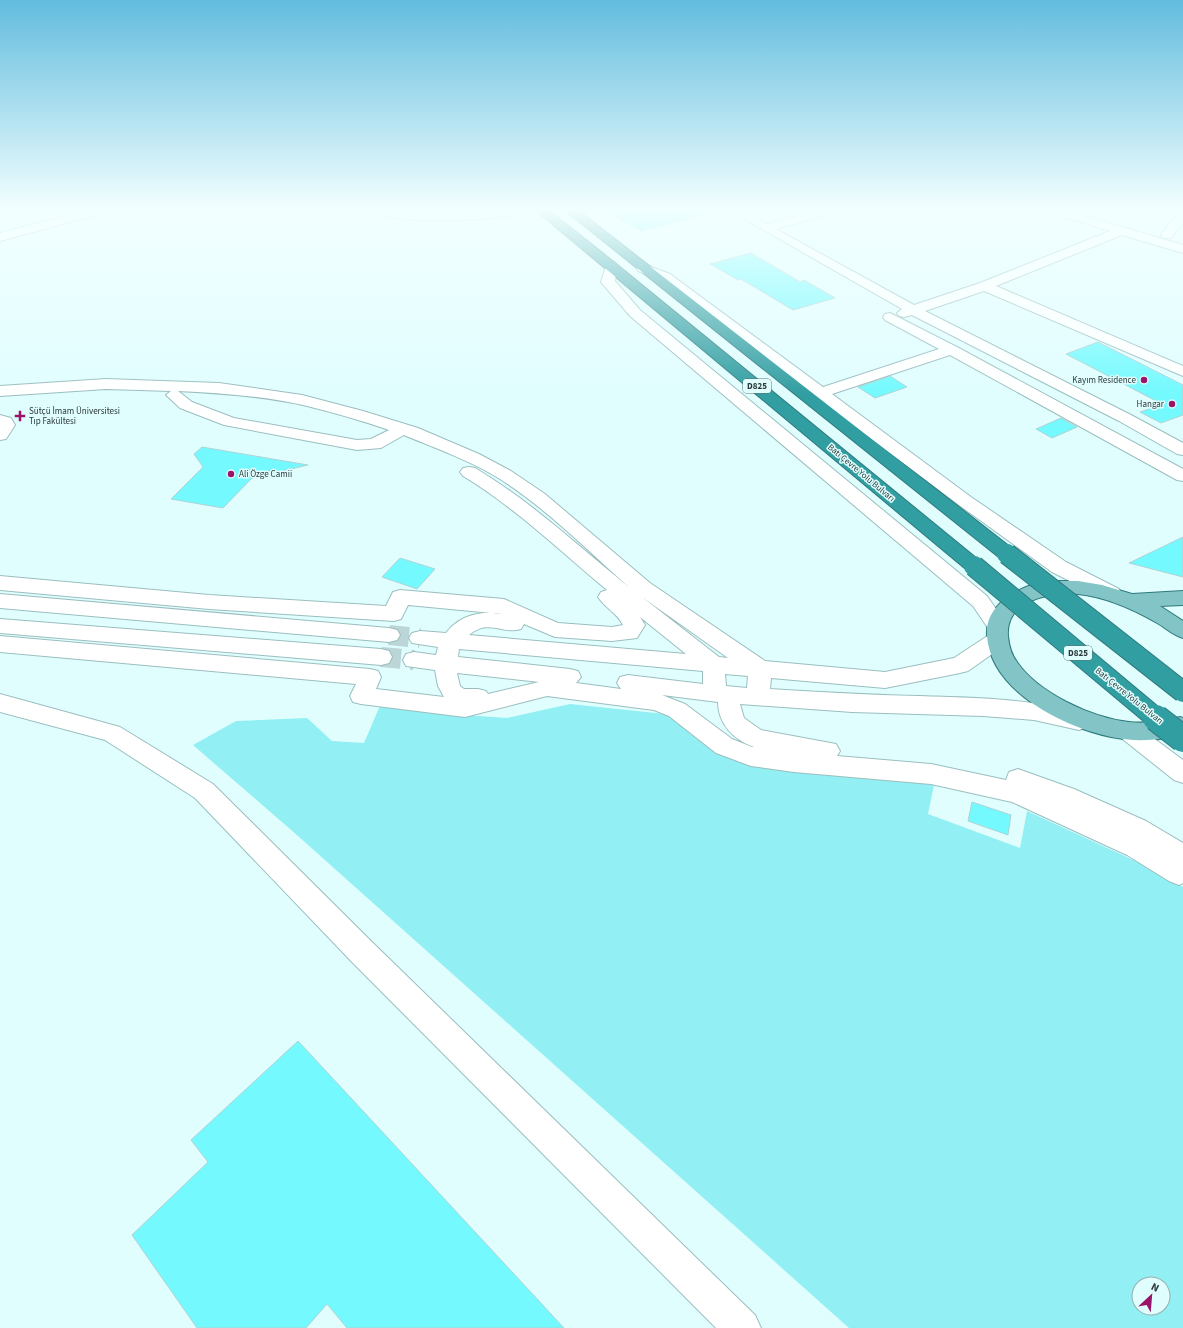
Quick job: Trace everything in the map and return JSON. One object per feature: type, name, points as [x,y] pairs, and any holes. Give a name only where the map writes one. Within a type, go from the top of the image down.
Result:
[{"type":"highway","name":"Batı Çevre Yolu Bulvarı","points":[[616,270],[974,566],[1132,699],[1183,739]]},
{"type":"highway","name":"D825","points":[[646,270],[1183,692]]},
{"type":"main road","points":[[1183,631],[1151,609],[1121,597],[1079,588],[1049,588],[1024,595],[1006,608],[997,633],[1005,661],[1021,681],[1045,700],[1074,716],[1118,729],[1158,731],[1183,725]]},
{"type":"main road","points":[[1121,597],[1183,598]]},
{"type":"street","points":[[420,638],[885,680],[960,665],[997,633],[980,601],[954,578],[785,440],[635,313],[608,282],[610,270]]},
{"type":"street","points":[[648,270],[665,277],[938,481],[1059,567],[1121,597]]},
{"type":"street","points":[[842,270],[913,310],[1125,418],[1183,450]]},
{"type":"street","points":[[1024,270],[985,286],[890,317],[1183,476]]},
{"type":"street","points":[[985,286],[1183,371]]},
{"type":"street","points":[[821,393],[952,350]]},
{"type":"street","points":[[0,391],[106,384],[218,388],[302,400],[357,414],[395,433],[404,441],[461,468],[500,491],[627,596],[714,665],[722,694],[729,705],[734,723],[755,738],[812,749],[946,762],[1005,775],[1072,799],[1137,829],[1181,865]]},
{"type":"street","points":[[0,398],[94,394],[174,395],[212,398],[288,410],[395,433],[473,458],[505,475],[539,498],[643,588],[760,668]]},
{"type":"street","points":[[0,420],[5,421],[7,425],[0,435]]},
{"type":"street","points":[[0,583],[209,602],[394,614],[400,597],[504,606],[555,630],[612,634],[629,633],[634,625],[627,613],[572,567],[532,528]]},
{"type":"street","points":[[0,601],[389,635]]},
{"type":"street","points":[[0,626],[381,657]]},
{"type":"street","points":[[452,641],[446,664],[447,681],[450,690],[456,696],[468,698],[505,693],[567,677]]},
{"type":"street","points":[[0,644],[370,677],[362,696],[465,708],[547,688],[656,702],[677,710],[724,746],[751,756],[931,774],[1017,793],[1136,847],[1181,865]]},
{"type":"street","points":[[414,660],[758,697],[852,703],[983,707],[1034,711],[1118,729],[1183,773]]},
{"type":"street","points":[[758,697],[760,668]]},
{"type":"street","points":[[0,703],[112,733],[204,791],[362,952],[742,1328]]},
{"type":"shaded area","points":[[382,701],[449,714],[507,718],[570,704],[665,714],[689,731],[805,767],[934,785],[928,814],[1020,848],[1027,811],[1168,876],[1183,887],[1183,1328],[849,1328],[298,836],[193,745],[236,721],[307,718],[332,741],[364,743]]},
{"type":"building","points":[[720,270],[780,270],[800,282],[804,280],[835,298],[793,310],[741,279],[738,280]]},
{"type":"building","points":[[1098,342],[1183,385],[1183,415],[1161,423],[1140,412],[1162,404],[1066,354]]},
{"type":"building","points":[[890,376],[907,387],[875,398],[858,387]]},
{"type":"building","points":[[1061,418],[1077,427],[1052,438],[1036,429]]},
{"type":"building","name":"Ali Özge Camii","points":[[202,447],[308,465],[252,478],[223,508],[171,499],[203,467],[194,454]]},
{"type":"building","points":[[1183,537],[1183,577],[1129,563]]},
{"type":"building","points":[[400,558],[435,569],[417,589],[382,577]]},
{"type":"building","points":[[972,802],[1011,815],[1008,835],[968,821]]},
{"type":"building","points":[[298,1041],[564,1328],[347,1328],[327,1304],[306,1328],[197,1328],[132,1235],[208,1162],[191,1140]]},
{"type":"tunnel","points":[[389,635],[420,638]]},
{"type":"tunnel","points":[[381,657],[414,660]]},
{"type":"place","name":"Kayım Residence","points":[[1144,380]]},
{"type":"place","name":"Hangar","points":[[1172,404]]},
{"type":"place","name":"Sütçü İmam Üniversitesi Tıp Fakültesi","points":[[20,416]]},
{"type":"place","name":"Ali Özge Camii","points":[[231,474]]}]
